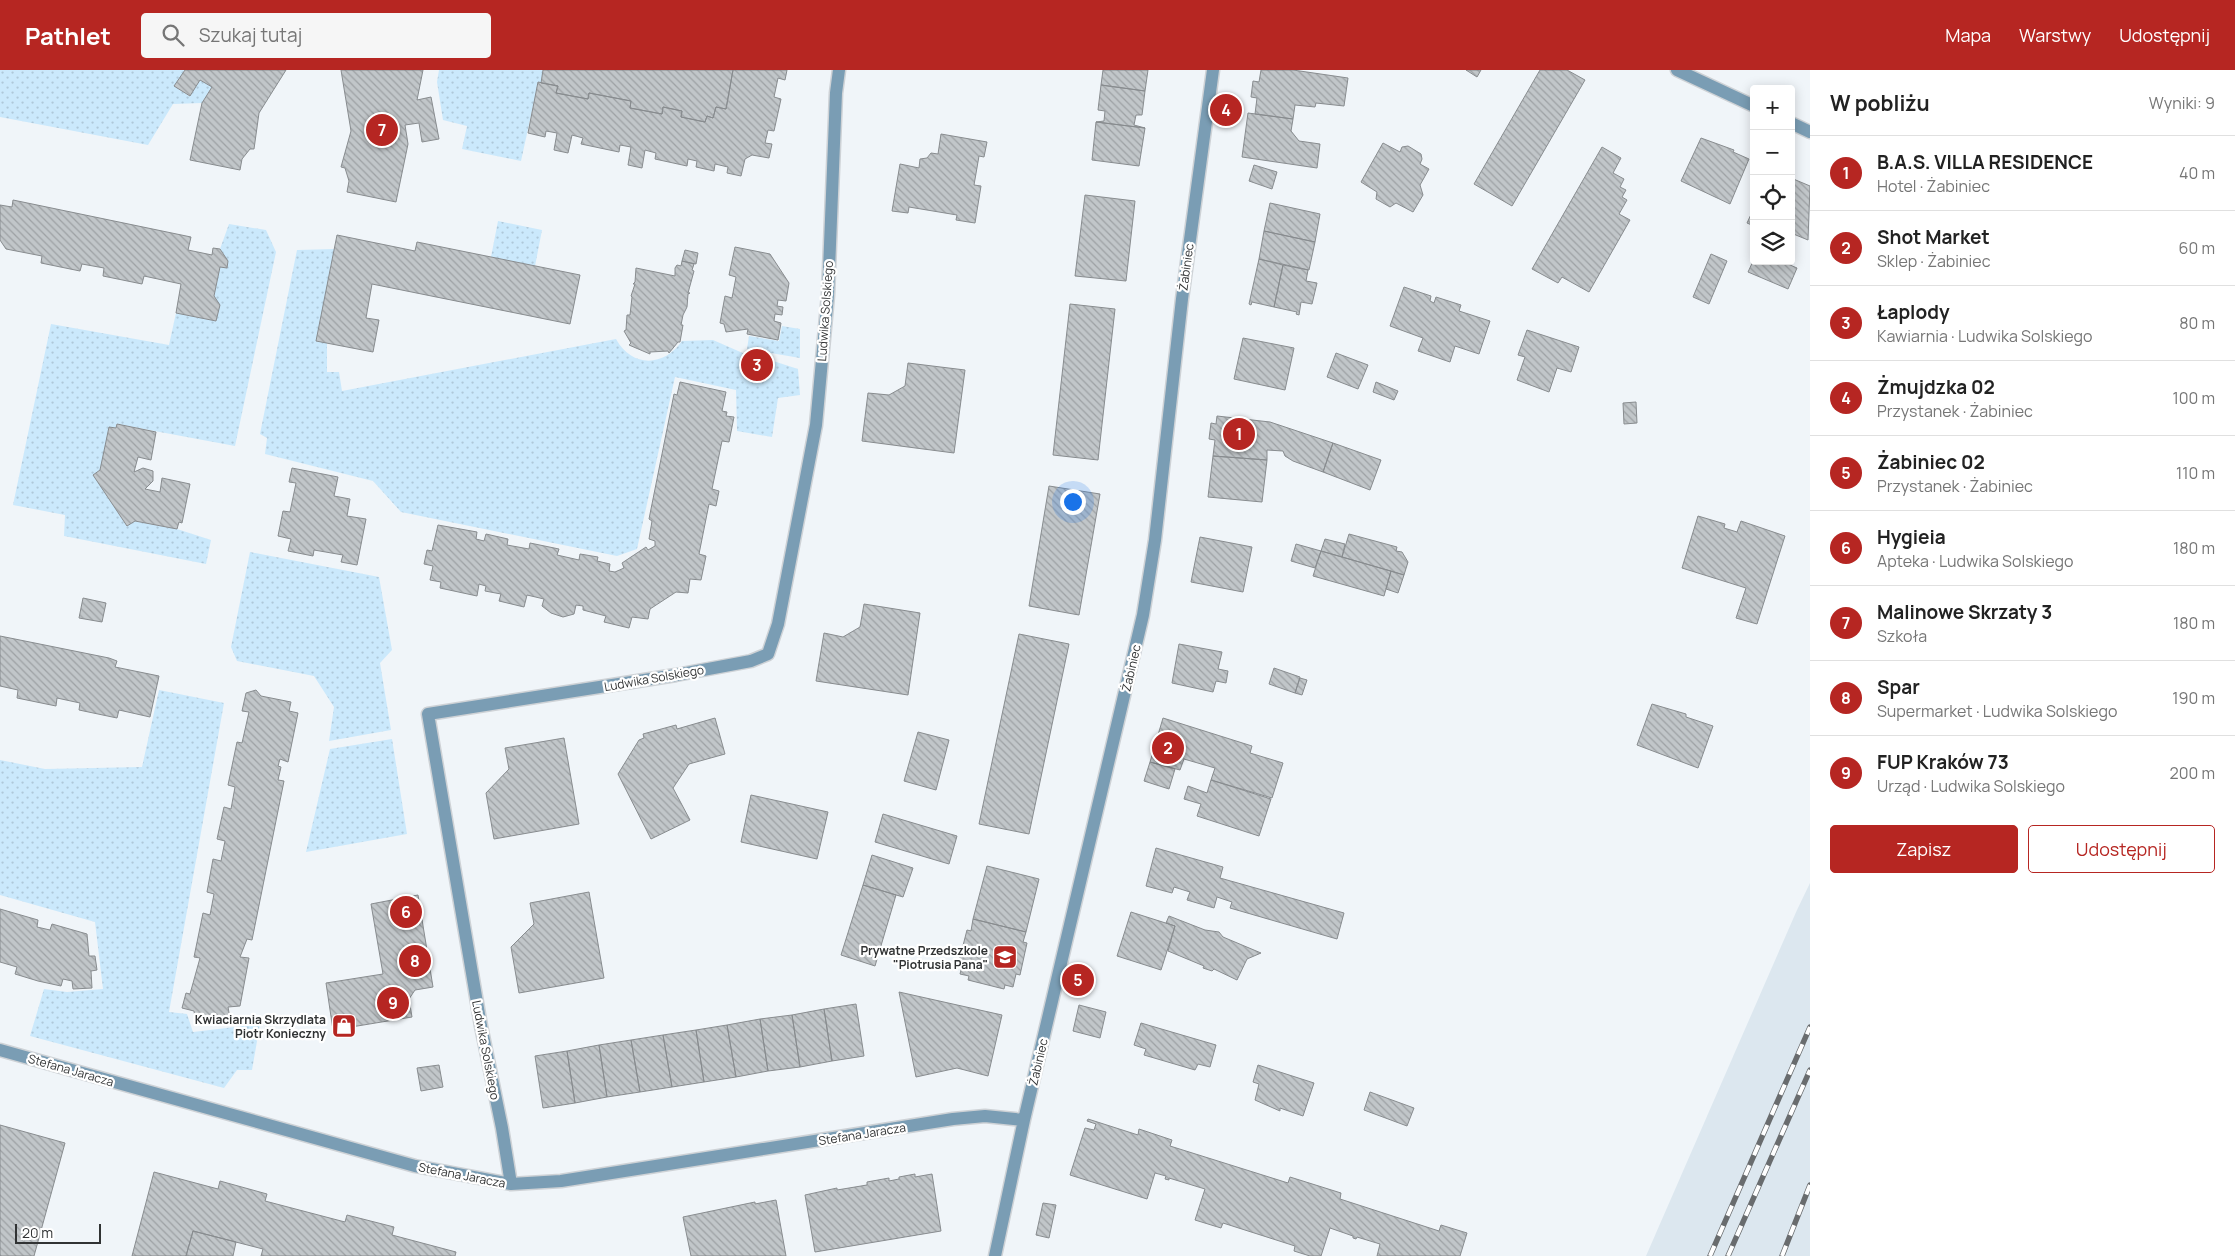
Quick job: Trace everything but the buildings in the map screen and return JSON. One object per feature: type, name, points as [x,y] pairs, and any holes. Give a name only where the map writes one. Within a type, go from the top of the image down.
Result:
[{"type":"street","name":"Ludwika Solskiego","points":[[511,1184],[502,1128],[481,1026],[428,714],[676,675],[751,661],[768,654],[778,624],[816,425],[828,295],[836,93],[839,70]]},
{"type":"street","name":"Żabiniec","points":[[995,1256],[1024,1120],[1142,615],[1155,540],[1182,299],[1213,70]]},
{"type":"street","points":[[1677,70],[1750,104]]},
{"type":"street","points":[[1795,125],[1810,132]]},
{"type":"street","name":"Stefana Jaracza","points":[[0,1050],[415,1166],[511,1184],[561,1181],[953,1119],[985,1116],[1024,1120]]},
{"type":"shaded area","points":[[0,70],[185,70],[175,86],[189,96],[200,80],[212,87],[202,103],[173,104],[148,145],[0,117]]},
{"type":"shaded area","points":[[439,70],[543,70],[541,83],[538,83],[521,161],[462,149],[467,126],[443,120],[437,82]]},
{"type":"shaded area","points":[[498,221],[542,230],[535,266],[491,257]]},
{"type":"shaded area","points":[[229,224],[266,230],[276,252],[235,446],[117,424],[100,470],[93,475],[127,526],[135,521],[177,529],[211,540],[206,564],[64,536],[65,515],[13,505],[51,324],[169,345],[176,313],[216,321],[219,305],[214,296],[220,267],[227,267],[228,261],[220,249]]},
{"type":"shaded area","points":[[335,249],[327,343],[327,372],[339,372],[342,391],[616,339],[631,355],[648,361],[666,356],[675,350],[682,341],[713,340],[745,354],[743,376],[766,380],[772,371],[770,360],[798,369],[800,395],[778,398],[772,437],[737,431],[736,390],[675,377],[637,549],[617,556],[401,512],[373,481],[265,454],[267,438],[260,434],[297,250]]},
{"type":"shaded area","points":[[782,326],[800,329],[800,358],[747,349],[749,336],[779,341]]},
{"type":"shaded area","points":[[250,552],[379,577],[392,650],[380,663],[391,730],[329,741],[334,707],[314,676],[237,661],[231,647]]},
{"type":"shaded area","points":[[159,690],[224,703],[169,1012],[187,1014],[193,1032],[260,1024],[252,1070],[237,1070],[224,1088],[30,1036],[44,989],[67,992],[103,989],[95,922],[0,895],[0,760],[45,769],[142,767]]},
{"type":"shaded area","points":[[392,739],[407,834],[306,852],[330,749]]},
{"type":"shaded area","points":[[1810,883],[1810,1256],[1646,1256],[1797,910]]},
{"type":"railway","points":[[1710,1256],[1810,1027]]},
{"type":"railway","points":[[1728,1256],[1810,1070]]},
{"type":"railway","points":[[1782,1256],[1810,1185]]},
{"type":"place","name":"Żmujdzka 02","points":[[1226,110]]},
{"type":"place","name":"Malinowe Skrzaty 3","points":[[382,130]]},
{"type":"place","name":"Łaplody","points":[[757,365]]},
{"type":"place","name":"B.A.S. VILLA RESIDENCE","points":[[1239,434]]},
{"type":"place","name":"Shot Market","points":[[1168,748]]},
{"type":"place","name":"Hygieia","points":[[406,912]]},
{"type":"place","name":"Prywatne Przedszkole \"Piotrusia Pana\"","points":[[1005,957]]},
{"type":"place","name":"Spar","points":[[415,961]]},
{"type":"place","name":"Żabiniec 02","points":[[1078,980]]},
{"type":"place","name":"FUP Kraków 73","points":[[393,1003]]},
{"type":"place","name":"Kwiaciarnia Skrzydlata Piotr Konieczny","points":[[344,1026]]}]
